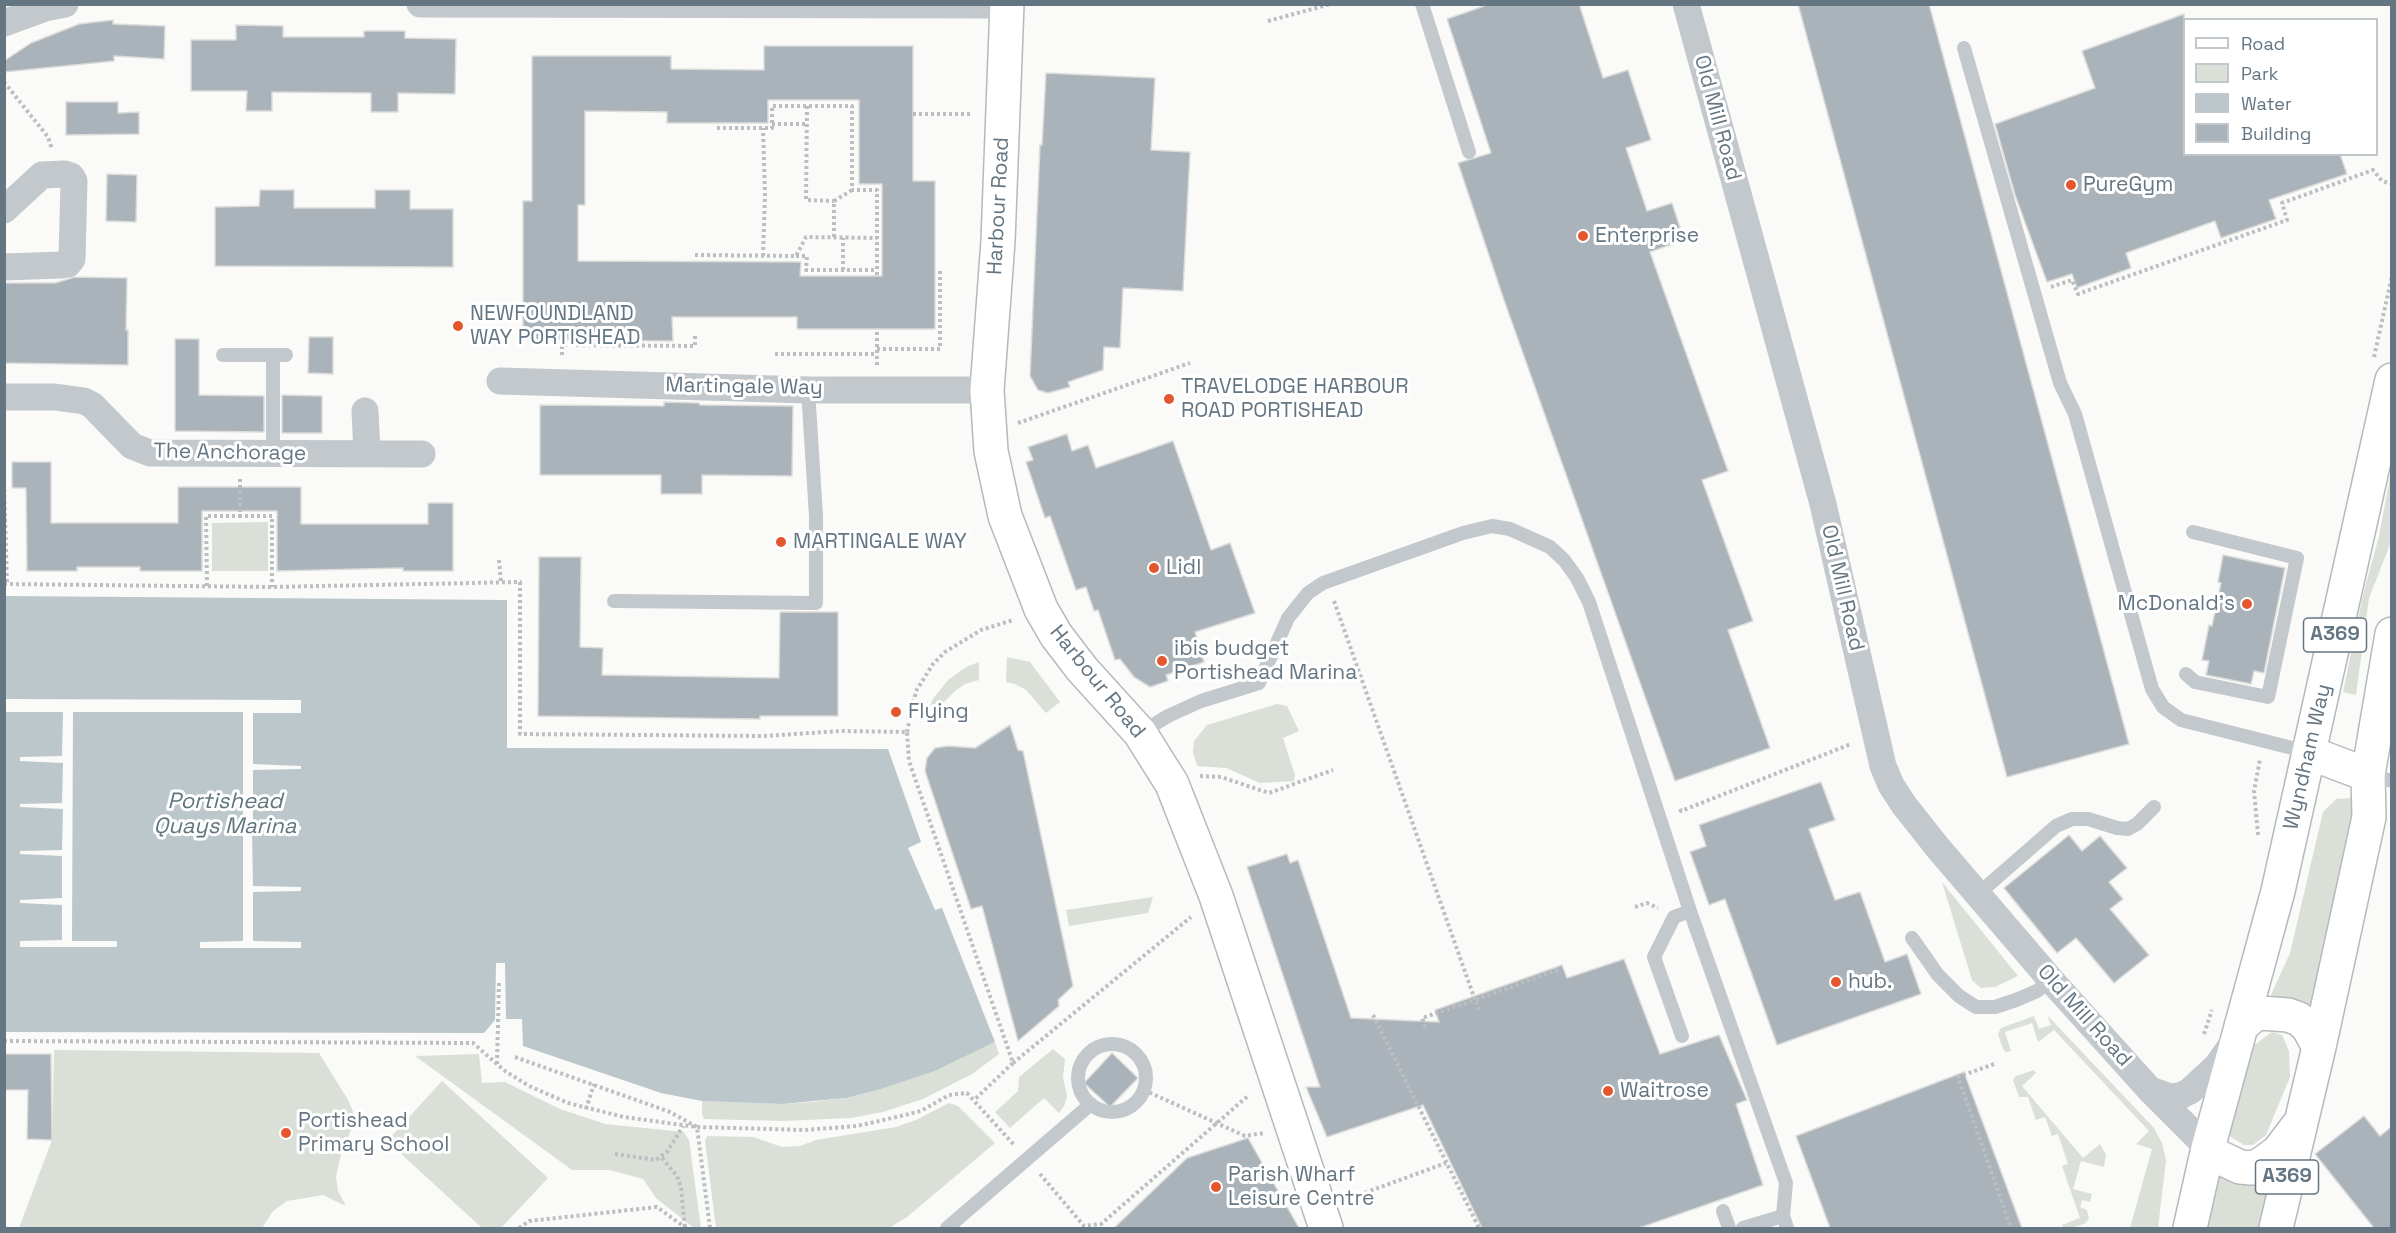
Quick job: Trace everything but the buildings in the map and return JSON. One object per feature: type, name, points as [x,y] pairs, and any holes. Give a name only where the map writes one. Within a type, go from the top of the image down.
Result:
[{"type":"main road","name":"Harbour Road","points":[[1007,5],[998,241],[987,390],[989,430],[1005,516],[1041,609],[1066,650],[1140,733],[1172,784],[1202,901],[1334,1215]]},
{"type":"main road","name":"Wyndham Way","points":[[2190,1228],[2208,1148],[2278,891],[2391,380]]},
{"type":"main road","name":"A369","points":[[2276,1228],[2319,1047],[2369,817],[2380,778],[2391,634]]},
{"type":"main road","points":[[2310,753],[2380,778]]},
{"type":"main road","points":[[2240,1031],[2253,1016],[2260,1013],[2288,1015],[2299,1019],[2308,1027],[2319,1047]]},
{"type":"main road","points":[[2208,1148],[2219,1157],[2240,1167],[2250,1168],[2260,1165],[2278,1152],[2299,1126]]},
{"type":"street","points":[[4,23],[45,8],[65,4]]},
{"type":"street","points":[[420,4],[1007,5]]},
{"type":"street","name":"Old Mill Road","points":[[1686,4],[1823,504],[1883,766],[1891,785],[1904,805],[1977,895],[2051,980],[2150,1090],[2208,1148]]},
{"type":"street","points":[[4,210],[42,175],[51,173],[71,176],[74,180],[76,198],[72,259],[68,264],[4,267]]},
{"type":"street","name":"Martingale Way","points":[[501,381],[808,390],[987,390]]},
{"type":"street","name":"The Anchorage","points":[[4,397],[56,397],[92,405],[124,439],[141,451],[150,453],[422,454]]},
{"type":"street","points":[[365,411],[367,454]]},
{"type":"street","points":[[2150,1090],[2170,1097],[2190,1091],[2217,1066],[2240,1031]]},
{"type":"lane","points":[[1422,4],[1469,152]]},
{"type":"lane","points":[[1964,48],[2060,383],[2075,414],[2149,680],[2157,698],[2167,710],[2181,720],[2310,753]]},
{"type":"lane","points":[[223,355],[279,355],[273,454]]},
{"type":"lane","points":[[614,601],[816,603],[816,516],[808,390]]},
{"type":"lane","points":[[1140,733],[1167,716],[1201,701],[1259,682],[1288,618],[1308,593],[1327,581],[1463,532],[1491,526],[1510,529],[1531,537],[1557,554],[1577,578],[1589,602],[1690,911],[1786,1183],[1785,1222],[1743,1228]]},
{"type":"lane","points":[[2186,674],[2195,682],[2268,697],[2296,558],[2193,532]]},
{"type":"lane","points":[[1977,895],[2056,826],[2072,819],[2088,819],[2116,828],[2128,829],[2137,824],[2154,807]]},
{"type":"lane","points":[[1682,1036],[1654,957],[1674,917],[1690,911]]},
{"type":"lane","points":[[1912,939],[1938,975],[1959,996],[1976,1006],[1995,1007],[2016,1000],[2037,991],[2051,980]]},
{"type":"lane","points":[[1107,1044],[1122,1045],[1139,1057],[1146,1078],[1144,1090],[1136,1102],[1123,1110],[1111,1112],[1091,1104],[1082,1094],[1078,1073],[1084,1059],[1096,1047],[1107,1044]]},
{"type":"lane","points":[[947,1228],[1028,1161],[1091,1104]]},
{"type":"lane","points":[[1723,1211],[1729,1228]]},
{"type":"path","points":[[1268,21],[1331,4]]},
{"type":"path","points":[[4,82],[48,137],[52,145],[51,173]]},
{"type":"path","points":[[717,128],[772,128],[772,106],[852,106],[852,190]]},
{"type":"path","points":[[807,106],[806,201],[834,201],[852,190],[877,190],[877,276]]},
{"type":"path","points":[[913,114],[972,114]]},
{"type":"path","points":[[772,124],[807,124]]},
{"type":"path","points":[[763,128],[765,194],[763,256]]},
{"type":"path","points":[[2034,293],[2072,280],[2078,294],[2287,220],[2282,203],[2373,170],[2382,181],[2391,184]]},
{"type":"path","points":[[834,201],[834,237]]},
{"type":"path","points":[[796,256],[806,237],[877,238]]},
{"type":"path","points":[[843,238],[843,270]]},
{"type":"path","points":[[695,255],[807,256],[806,270],[877,270]]},
{"type":"path","points":[[775,354],[940,349],[940,270]]},
{"type":"path","points":[[877,329],[877,372]]},
{"type":"path","points":[[562,362],[562,345],[695,346],[695,333]]},
{"type":"path","points":[[989,430],[1036,418],[1190,363]]},
{"type":"path","points":[[240,453],[240,516]]},
{"type":"path","points":[[4,483],[6,584],[272,587],[520,582],[520,734],[764,736],[841,731],[907,732]]},
{"type":"path","points":[[207,586],[206,516],[272,516],[272,587]]},
{"type":"path","points":[[499,560],[501,582]]},
{"type":"path","points":[[1327,581],[1479,1010]]},
{"type":"path","points":[[1013,1063],[909,761],[907,732],[916,691],[928,670],[945,652],[981,630],[1041,609]]},
{"type":"path","points":[[1677,800],[1681,811],[1876,734]]},
{"type":"path","name":"Wyndham Way","points":[[2258,768],[2254,791],[2259,843]]},
{"type":"path","points":[[1172,784],[1213,775],[1269,793],[1333,770]]},
{"type":"path","points":[[1190,918],[1202,901]]},
{"type":"path","points":[[974,1100],[1013,1063],[1190,918],[1202,901]]},
{"type":"path","points":[[1190,918],[1194,928]]},
{"type":"path","points":[[1426,1029],[1422,1018],[1558,970]]},
{"type":"path","points":[[497,1065],[499,983]]},
{"type":"path","points":[[2202,1041],[2212,1008]]},
{"type":"path","points":[[1373,1015],[1479,1228]]},
{"type":"path","points":[[4,1041],[473,1043],[497,1065],[528,1086],[550,1096],[586,1109],[624,1117],[697,1127],[805,1130],[857,1126],[921,1111],[949,1095],[967,1093],[1084,1226],[1101,1224],[1249,1095]]},
{"type":"path","points":[[515,1057],[670,1112],[697,1127]]},
{"type":"path","points":[[1994,1064],[1958,1077],[2011,1228]]},
{"type":"path","points":[[586,1109],[594,1084]]},
{"type":"path","points":[[1245,1084],[1253,1104]]},
{"type":"path","points":[[1144,1090],[1245,1136],[1265,1133]]},
{"type":"path","points":[[1261,1123],[1268,1140]]},
{"type":"path","points":[[615,1155],[656,1160],[662,1158],[683,1125]]},
{"type":"path","points":[[697,1127],[710,1228]]},
{"type":"path","points":[[662,1158],[677,1176],[681,1188],[686,1228]]},
{"type":"path","points":[[1334,1215],[1446,1163]]},
{"type":"path","points":[[519,1228],[529,1221],[657,1207],[686,1228]]},
{"type":"green space","points":[[2391,472],[2391,542],[2369,598],[2356,695],[2343,692],[2363,595],[2379,536]]},
{"type":"green space","points":[[268,522],[268,571],[212,571],[212,523]]},
{"type":"green space","points":[[1007,657],[1030,662],[1060,702],[1046,713],[1026,690],[1006,682]]},
{"type":"green space","points":[[979,662],[979,680],[965,684],[955,691],[943,703],[938,713],[927,713],[933,699],[948,680],[966,667]]},
{"type":"green space","points":[[1277,704],[1287,706],[1299,731],[1283,738],[1295,775],[1294,781],[1260,783],[1226,768],[1197,766],[1193,752],[1194,741],[1207,725]]},
{"type":"green space","points":[[2351,798],[2355,806],[2312,1010],[2270,997],[2290,953],[2323,812],[2336,799]]},
{"type":"green space","points":[[1942,882],[2018,976],[1995,987],[1981,988],[1972,980]]},
{"type":"green space","points":[[1153,897],[1148,913],[1069,926],[1066,910]]},
{"type":"green space","points":[[2047,1015],[2154,1128],[2162,1143],[2166,1160],[2158,1228],[2130,1228],[2152,1149],[2136,1144],[2149,1131],[2054,1030],[2038,1042],[2032,1023],[2005,1032],[2011,1051],[2006,1052],[2003,1049],[1998,1034],[2001,1028],[2034,1016],[2039,1029],[2051,1025]]},
{"type":"green space","points":[[2272,1032],[2282,1035],[2289,1051],[2290,1077],[2266,1135],[2253,1145],[2244,1145],[2227,1133],[2249,1049]]},
{"type":"green space","points":[[995,1042],[999,1054],[972,1074],[923,1099],[883,1112],[851,1118],[783,1121],[704,1119],[702,1114],[702,1101],[782,1104],[846,1098],[935,1071]]},
{"type":"green space","points":[[1053,1049],[1065,1059],[1063,1077],[1067,1096],[1064,1106],[1059,1113],[1044,1098],[1010,1128],[995,1112],[1018,1091],[1019,1077]]},
{"type":"green space","points":[[54,1050],[319,1053],[354,1114],[353,1125],[341,1155],[336,1176],[338,1191],[346,1206],[323,1195],[287,1201],[273,1211],[262,1228],[19,1228],[52,1140]]},
{"type":"green space","points":[[479,1054],[482,1083],[505,1082],[560,1109],[605,1124],[684,1132],[689,1140],[701,1228],[694,1228],[656,1198],[643,1179],[610,1170],[572,1170],[415,1056]]},
{"type":"green space","points":[[2034,1070],[2036,1073],[2022,1086],[2083,1158],[2100,1144],[2106,1155],[2104,1167],[2081,1161],[2073,1189],[2092,1194],[2090,1202],[2082,1200],[2080,1207],[2087,1210],[2089,1219],[2084,1224],[2070,1228],[2064,1228],[2062,1225],[2080,1218],[2062,1166],[2068,1164],[2058,1134],[2052,1136],[2045,1117],[2036,1120],[2028,1097],[2019,1097],[2013,1080],[2016,1076]]},
{"type":"green space","points":[[442,1081],[548,1178],[501,1228],[482,1228],[387,1141]]},
{"type":"green space","points":[[949,1103],[958,1106],[995,1143],[907,1217],[889,1228],[716,1228],[705,1141],[707,1136],[753,1137],[782,1147],[800,1146],[816,1140],[896,1127],[916,1120]]},
{"type":"green space","points":[[2215,1167],[2273,1169],[2259,1228],[2204,1228]]},
{"type":"water","name":"Portishead Quays Marina","points":[[5,596],[507,600],[507,748],[888,749],[921,842],[908,848],[935,910],[942,908],[995,1042],[935,1071],[846,1098],[782,1104],[702,1101],[661,1093],[523,1046],[522,1019],[506,1019],[505,963],[496,963],[495,1020],[484,1033],[5,1032]]},
{"type":"pier","points":[[5,699],[301,700],[301,713],[253,713],[253,764],[301,766],[301,769],[253,770],[253,824],[301,826],[301,830],[255,829],[252,831],[253,886],[301,887],[301,891],[253,892],[253,941],[301,942],[301,948],[200,948],[200,942],[243,941],[243,712],[73,712],[72,941],[117,941],[117,947],[20,947],[20,941],[62,940],[62,905],[20,903],[20,900],[62,898],[62,856],[20,854],[20,851],[62,850],[63,809],[20,807],[20,804],[62,803],[63,763],[20,761],[20,757],[62,756],[63,712],[5,712]]},
{"type":"place","name":"PureGym","points":[[2071,185]]},
{"type":"place","name":"Enterprise","points":[[1583,236]]},
{"type":"place","name":"NEWFOUNDLAND WAY PORTISHEAD","points":[[458,326]]},
{"type":"place","name":"TRAVELODGE HARBOUR ROAD PORTISHEAD","points":[[1169,399]]},
{"type":"place","name":"MARTINGALE WAY","points":[[781,542]]},
{"type":"place","name":"Lidl","points":[[1154,568]]},
{"type":"place","name":"McDonald's","points":[[2247,604]]},
{"type":"place","name":"ibis budget Portishead Marina","points":[[1162,661]]},
{"type":"place","name":"Flying","points":[[896,712]]},
{"type":"place","name":"hub.","points":[[1836,982]]},
{"type":"place","name":"Waitrose","points":[[1608,1091]]},
{"type":"place","name":"Portishead Primary School","points":[[286,1133]]},
{"type":"place","name":"Parish Wharf Leisure Centre","points":[[1216,1187]]}]
